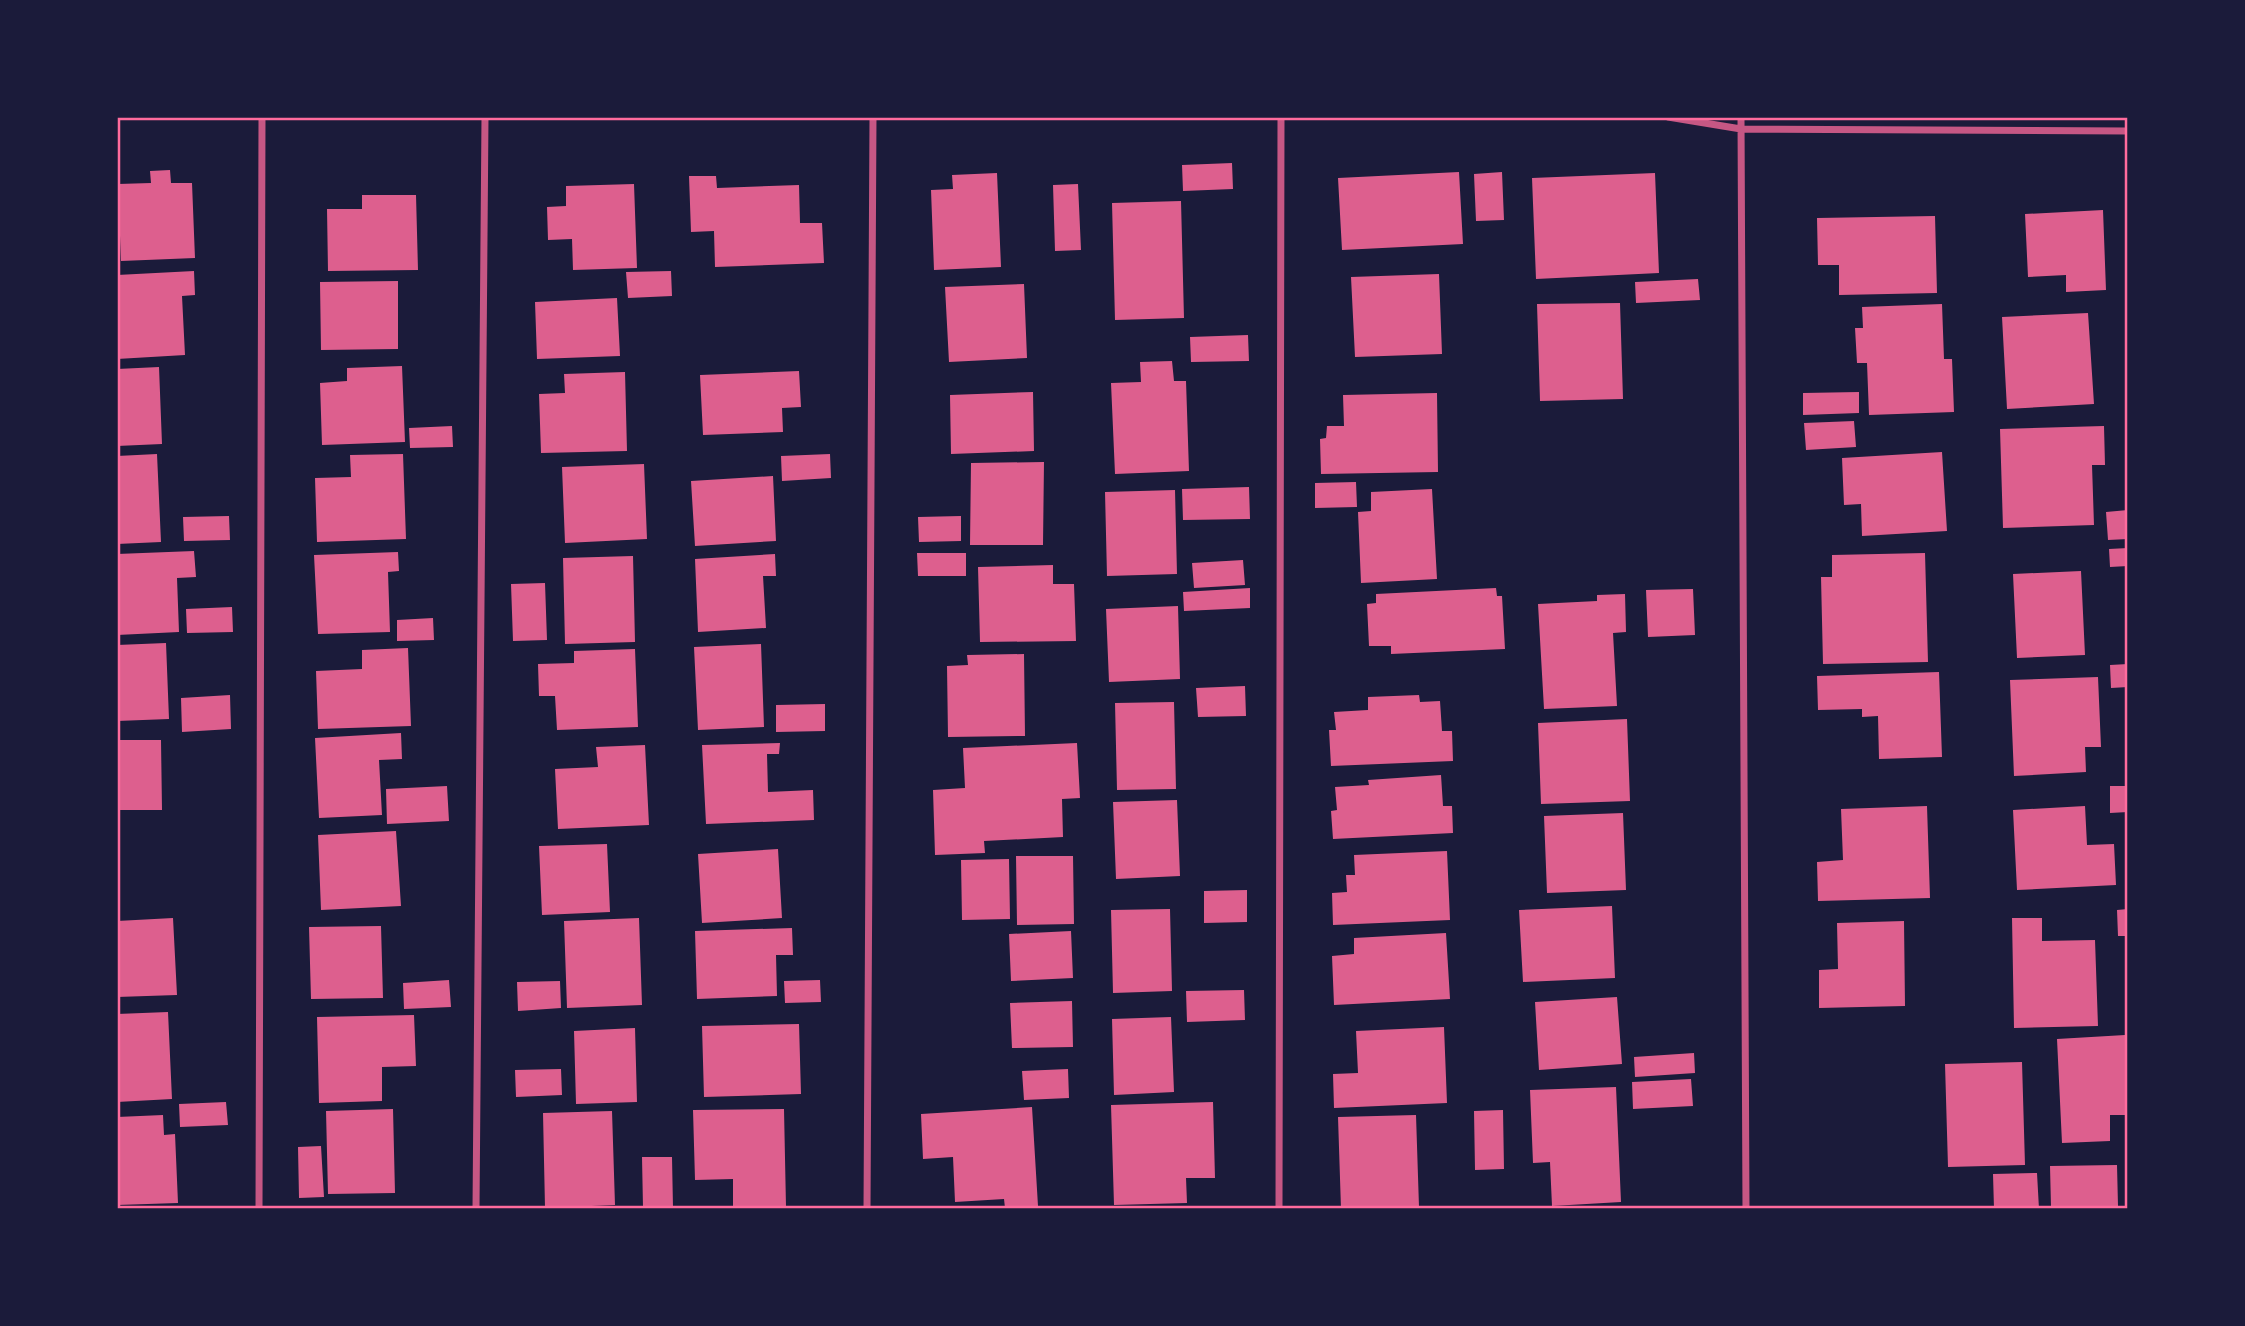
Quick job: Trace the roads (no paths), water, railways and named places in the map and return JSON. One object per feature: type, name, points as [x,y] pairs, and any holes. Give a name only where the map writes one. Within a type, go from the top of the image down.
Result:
[{"type":"street","points":[[259,1209],[262,117]]},
{"type":"street","points":[[477,1209],[485,117]]},
{"type":"street","points":[[867,1209],[873,117]]},
{"type":"street","points":[[1279,1209],[1282,117]]},
{"type":"street","points":[[1668,117],[1741,128],[2128,131]]},
{"type":"street","points":[[1741,117],[1746,1209]]}]
